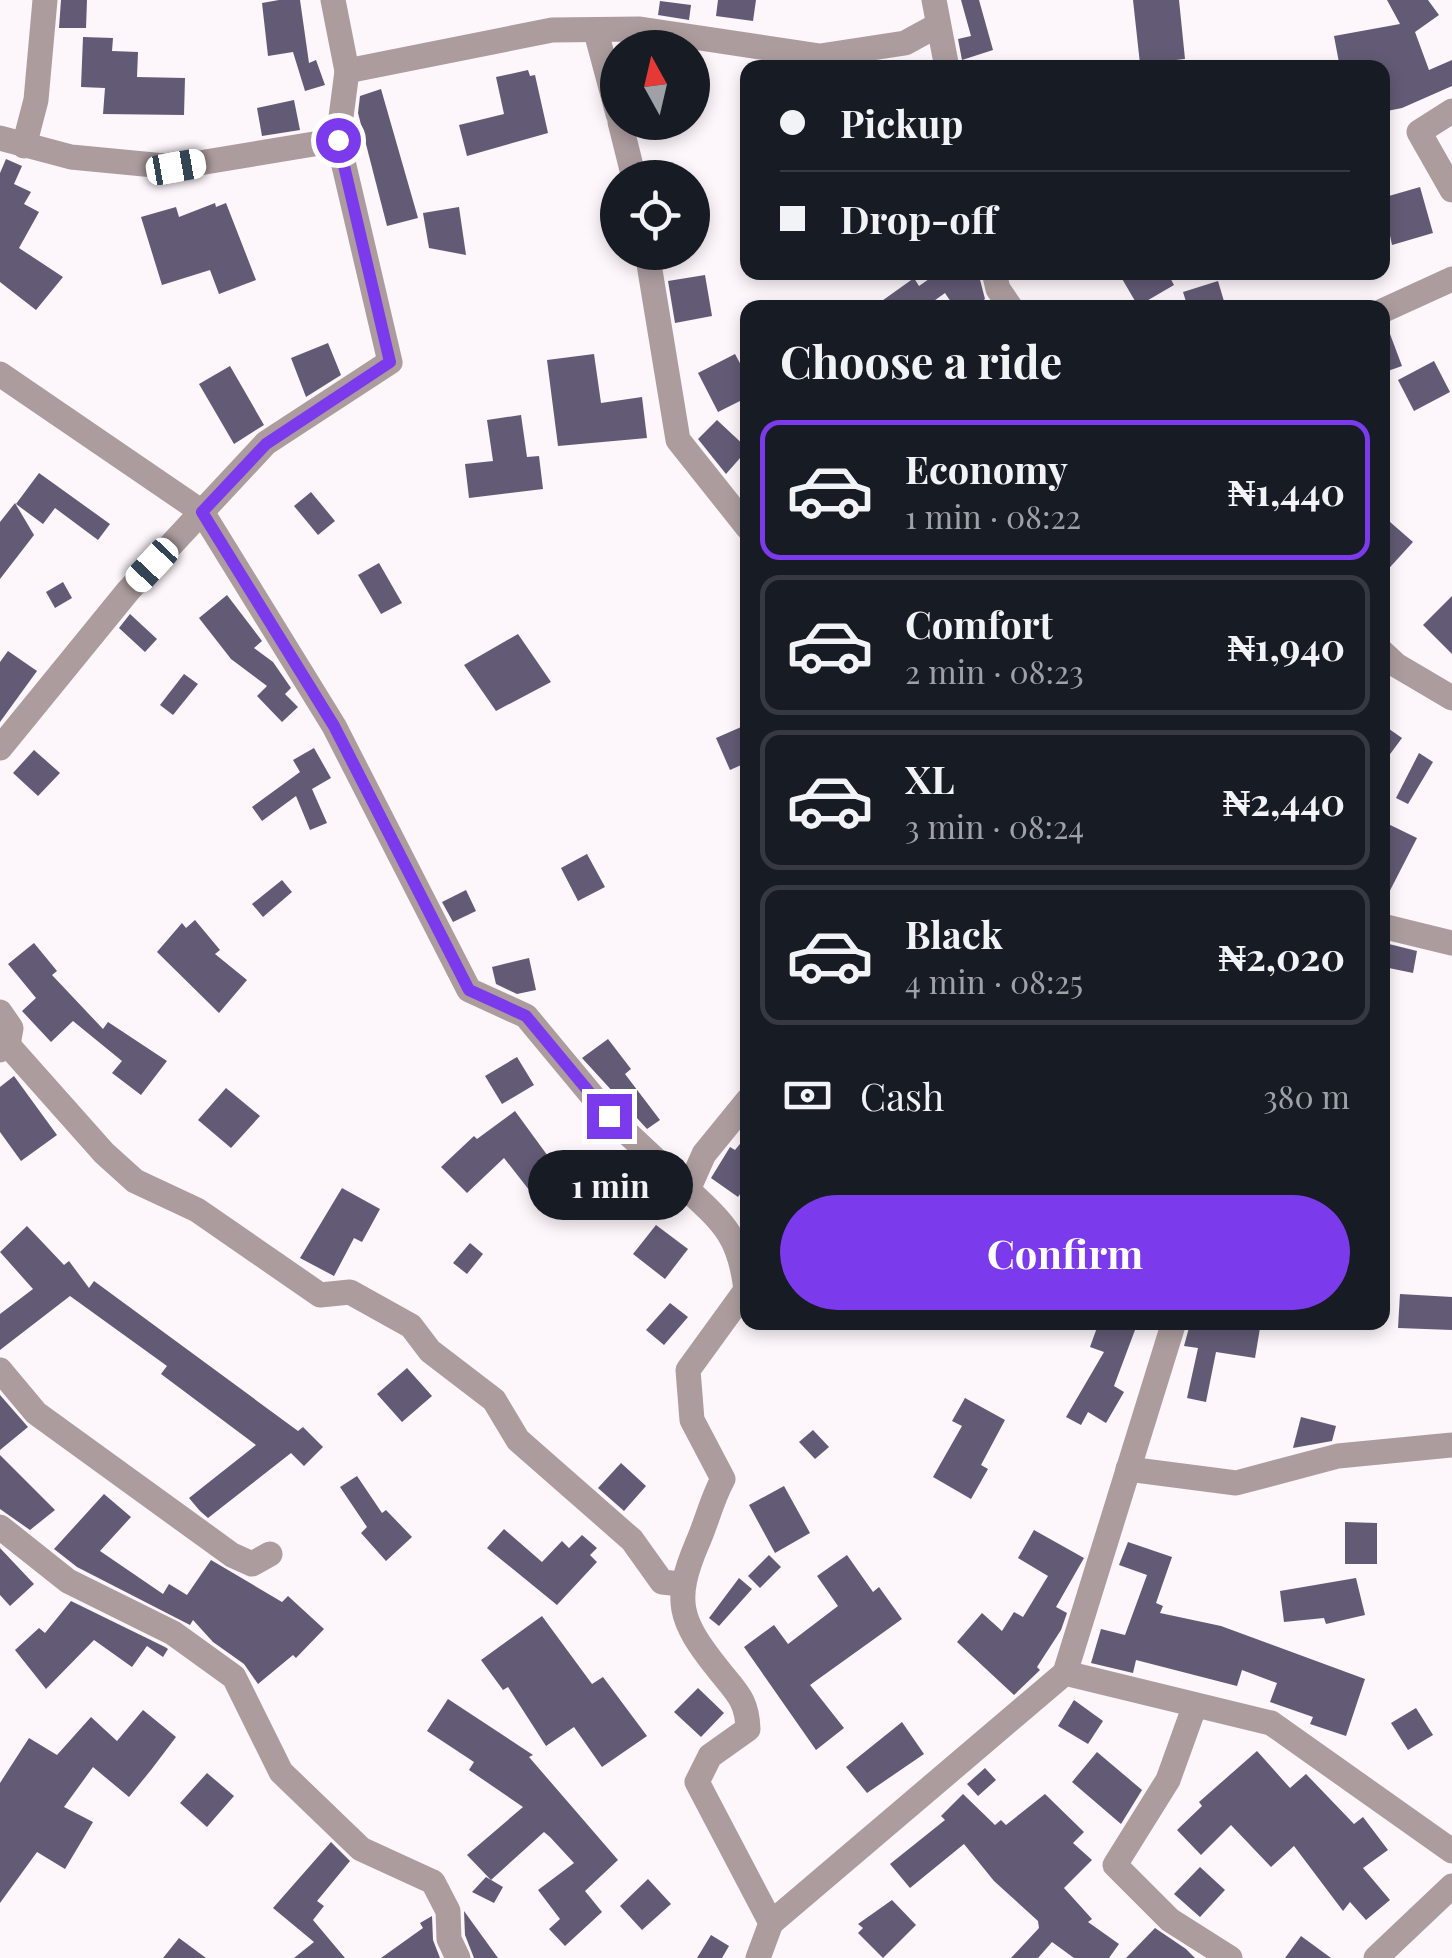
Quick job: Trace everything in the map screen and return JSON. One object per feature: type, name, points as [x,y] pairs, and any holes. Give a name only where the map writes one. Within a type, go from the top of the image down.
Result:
[{"type":"street","points":[[45,0],[36,100],[12,142],[71,156],[176,167],[338,140]]},
{"type":"street","points":[[0,748],[128,591],[266,444],[390,362],[338,140],[347,72],[333,0]]},
{"type":"street","points":[[347,72],[552,30],[640,29],[820,56],[906,43],[936,12]]},
{"type":"street","points":[[936,12],[945,60]]},
{"type":"street","points":[[596,32],[600,47]]},
{"type":"street","points":[[1452,110],[1418,132],[1452,190]]},
{"type":"street","points":[[651,270],[678,440],[740,518]]},
{"type":"street","points":[[1390,307],[1452,279]]},
{"type":"street","points":[[0,374],[202,512],[334,726],[469,990],[526,1016],[609,1116],[726,1224],[740,1253]]},
{"type":"street","points":[[1390,668],[1452,698]]},
{"type":"street","points":[[1390,928],[1452,943]]},
{"type":"street","points":[[0,1012],[11,1028],[4,1048],[104,1154],[135,1181],[196,1210],[320,1295],[350,1292],[410,1326],[430,1351],[494,1400],[518,1440],[632,1540],[662,1582],[681,1584]]},
{"type":"street","points":[[688,1190],[704,1154],[740,1110]]},
{"type":"street","points":[[740,1298],[688,1370],[692,1420],[723,1480],[707,1508],[681,1584],[681,1610],[701,1648],[747,1706],[748,1729],[710,1756],[697,1782],[770,1923]]},
{"type":"street","points":[[758,1958],[770,1923],[1065,1673],[1171,1330]]},
{"type":"street","points":[[0,1370],[36,1412],[232,1555],[252,1564],[270,1554]]},
{"type":"street","points":[[1128,1468],[1236,1482],[1338,1456],[1452,1445]]},
{"type":"street","points":[[0,1528],[68,1581],[172,1634],[234,1676],[281,1772],[361,1849],[433,1882],[448,1911],[449,1940],[458,1958]]},
{"type":"street","points":[[1065,1673],[1272,1723],[1452,1850]]},
{"type":"street","points":[[1195,1705],[1168,1780],[1115,1865],[1170,1920],[1230,1958]]},
{"type":"street","points":[[1376,1958],[1452,1886]]},
{"type":"building","points":[[61,0],[87,0],[86,28],[59,28]]},
{"type":"building","points":[[300,0],[309,63],[316,60],[325,85],[305,91],[293,52],[268,56],[262,3]]},
{"type":"building","points":[[718,0],[756,0],[753,21],[716,16]]},
{"type":"building","points":[[961,0],[979,0],[993,50],[962,60],[958,39],[971,36]]},
{"type":"building","points":[[1133,0],[1179,0],[1185,59],[1140,60]]},
{"type":"building","points":[[1387,0],[1428,0],[1439,15],[1415,32],[1429,70],[1452,60],[1452,86],[1390,110],[1390,60],[1338,60],[1334,36],[1400,24]]},
{"type":"building","points":[[660,1],[691,5],[689,20],[658,15]]},
{"type":"building","points":[[83,37],[113,38],[112,51],[138,52],[137,77],[185,78],[184,115],[103,114],[105,88],[81,87]]},
{"type":"building","points":[[528,70],[530,76],[535,75],[548,133],[467,156],[459,125],[504,114],[496,77]]},
{"type":"building","points":[[381,89],[418,218],[387,226],[358,113],[360,96]]},
{"type":"building","points":[[294,100],[300,130],[262,136],[257,108]]},
{"type":"building","points":[[6,159],[22,166],[14,184],[31,192],[24,204],[39,212],[19,248],[63,277],[36,310],[0,282],[0,173]]},
{"type":"building","points":[[1420,187],[1433,233],[1392,245],[1390,196]]},
{"type":"building","points":[[215,203],[216,207],[226,203],[256,280],[219,294],[210,270],[162,285],[141,217],[176,207],[179,217]]},
{"type":"building","points":[[459,207],[466,255],[429,248],[423,213]]},
{"type":"building","points":[[705,275],[712,316],[675,323],[668,281]]},
{"type":"building","points":[[911,280],[919,286],[928,280],[980,280],[985,299],[950,300],[945,293],[935,300],[883,300]]},
{"type":"building","points":[[1123,280],[1171,280],[1174,285],[1148,300],[1134,300]]},
{"type":"building","points":[[1218,281],[1224,300],[1186,300],[1183,292]]},
{"type":"building","points":[[1390,334],[1402,366],[1390,370]]},
{"type":"building","points":[[328,343],[341,375],[306,397],[291,358]]},
{"type":"building","points":[[594,354],[601,403],[642,397],[647,438],[558,446],[547,360]]},
{"type":"building","points":[[735,354],[740,363],[740,401],[718,412],[698,373]]},
{"type":"building","points":[[1434,361],[1450,392],[1414,411],[1398,380]]},
{"type":"building","points":[[230,366],[264,425],[234,444],[199,384]]},
{"type":"building","points":[[521,415],[527,457],[539,456],[543,489],[469,498],[465,464],[493,461],[487,420]]},
{"type":"building","points":[[717,420],[740,442],[740,458],[726,474],[698,439]]},
{"type":"building","points":[[39,473],[110,524],[98,540],[55,508],[43,524],[16,504]]},
{"type":"building","points":[[311,492],[335,521],[318,535],[294,506]]},
{"type":"building","points":[[15,503],[34,535],[0,579],[0,522]]},
{"type":"building","points":[[1390,522],[1413,542],[1390,567]]},
{"type":"building","points":[[379,563],[402,603],[381,614],[358,575]]},
{"type":"building","points":[[63,582],[72,598],[55,608],[46,592]]},
{"type":"building","points":[[227,595],[262,641],[254,648],[273,662],[291,688],[285,694],[298,707],[282,722],[257,696],[267,686],[231,659],[199,618]]},
{"type":"building","points":[[1452,596],[1452,654],[1423,625]]},
{"type":"building","points":[[130,614],[157,639],[145,652],[119,628]]},
{"type":"building","points":[[518,634],[551,682],[496,711],[464,665]]},
{"type":"building","points":[[8,651],[37,671],[0,722],[0,662]]},
{"type":"building","points":[[184,674],[198,684],[173,715],[160,705]]},
{"type":"building","points":[[740,728],[740,766],[730,770],[716,738]]},
{"type":"building","points":[[1390,730],[1402,738],[1390,754]]},
{"type":"building","points":[[314,748],[331,778],[312,789],[327,823],[310,830],[296,796],[262,821],[252,807],[300,772],[293,760]]},
{"type":"building","points":[[34,750],[60,773],[38,796],[13,773]]},
{"type":"building","points":[[1419,753],[1433,762],[1408,804],[1396,798]]},
{"type":"building","points":[[1390,825],[1417,838],[1390,890]]},
{"type":"building","points":[[587,854],[605,887],[578,901],[561,868]]},
{"type":"building","points":[[282,880],[292,892],[263,917],[252,904]]},
{"type":"building","points":[[466,890],[476,911],[453,922],[442,902]]},
{"type":"building","points":[[195,920],[220,950],[215,954],[247,980],[219,1013],[157,952],[182,923],[186,928]]},
{"type":"building","points":[[34,943],[57,971],[52,975],[103,1029],[108,1022],[167,1061],[141,1095],[112,1073],[122,1061],[73,1021],[51,1042],[22,1011],[36,998],[8,964]]},
{"type":"building","points":[[1390,944],[1417,951],[1413,973],[1390,968]]},
{"type":"building","points":[[529,958],[536,990],[517,994],[496,984],[492,967]]},
{"type":"building","points":[[608,1039],[631,1069],[625,1074],[660,1120],[647,1129],[582,1058]]},
{"type":"building","points":[[517,1057],[534,1085],[502,1104],[485,1076]]},
{"type":"building","points":[[14,1076],[57,1135],[21,1161],[0,1132],[0,1087]]},
{"type":"building","points":[[226,1088],[260,1116],[231,1148],[198,1120]]},
{"type":"building","points":[[515,1111],[561,1174],[533,1195],[504,1158],[467,1193],[441,1167],[474,1136],[477,1139]]},
{"type":"building","points":[[740,1144],[738,1197],[711,1178],[730,1147],[735,1150]]},
{"type":"building","points":[[342,1188],[380,1209],[362,1242],[354,1238],[334,1276],[300,1258]]},
{"type":"building","points":[[656,1225],[688,1249],[665,1279],[633,1254]]},
{"type":"building","points":[[27,1226],[64,1265],[69,1261],[89,1288],[94,1281],[298,1431],[303,1427],[323,1447],[304,1466],[291,1453],[208,1518],[189,1498],[256,1445],[161,1374],[167,1366],[70,1296],[0,1350],[0,1314],[33,1289],[0,1252]]},
{"type":"building","points":[[470,1243],[483,1254],[467,1274],[453,1263]]},
{"type":"building","points":[[1400,1294],[1452,1297],[1452,1330],[1398,1328]]},
{"type":"building","points":[[670,1303],[688,1317],[664,1345],[646,1330]]},
{"type":"building","points":[[1096,1330],[1135,1330],[1114,1386],[1124,1392],[1106,1423],[1088,1412],[1081,1425],[1066,1417],[1104,1352],[1090,1347]]},
{"type":"building","points":[[1188,1330],[1260,1330],[1255,1358],[1216,1352],[1206,1402],[1187,1398],[1198,1348],[1184,1346]]},
{"type":"building","points":[[407,1368],[432,1396],[402,1422],[377,1394]]},
{"type":"building","points":[[0,1395],[28,1427],[0,1450]]},
{"type":"building","points":[[965,1398],[1005,1420],[981,1465],[988,1469],[971,1499],[933,1477],[962,1426],[952,1421]]},
{"type":"building","points":[[1301,1417],[1336,1426],[1332,1441],[1293,1448]]},
{"type":"building","points":[[813,1430],[829,1447],[815,1459],[799,1442]]},
{"type":"building","points":[[0,1455],[55,1510],[30,1530],[0,1509]]},
{"type":"building","points":[[621,1463],[646,1486],[624,1511],[598,1488]]},
{"type":"building","points":[[357,1476],[382,1513],[386,1510],[412,1537],[386,1561],[361,1533],[367,1527],[340,1487]]},
{"type":"building","points":[[784,1486],[810,1533],[775,1553],[749,1505]]},
{"type":"building","points":[[104,1494],[131,1517],[100,1551],[163,1594],[169,1584],[187,1595],[211,1560],[282,1602],[288,1596],[324,1629],[296,1658],[293,1655],[258,1684],[244,1664],[213,1642],[193,1620],[190,1625],[77,1567],[54,1549]]},
{"type":"building","points":[[1345,1522],[1377,1523],[1377,1564],[1345,1564]]},
{"type":"building","points":[[504,1529],[542,1562],[562,1541],[569,1548],[582,1535],[597,1548],[590,1555],[597,1562],[557,1605],[487,1548]]},
{"type":"building","points":[[1034,1530],[1084,1558],[1056,1607],[1067,1613],[1061,1630],[1037,1667],[1040,1670],[1014,1695],[957,1642],[982,1613],[1002,1631],[1014,1612],[1023,1617],[1048,1576],[1018,1558]]},
{"type":"building","points":[[1128,1542],[1172,1557],[1156,1603],[1163,1606],[1160,1613],[1221,1626],[1365,1679],[1346,1736],[1310,1724],[1313,1717],[1270,1702],[1277,1683],[1242,1670],[1237,1686],[1136,1660],[1133,1673],[1091,1663],[1101,1629],[1125,1635],[1147,1575],[1119,1565]]},
{"type":"building","points":[[0,1548],[34,1584],[10,1606],[0,1595]]},
{"type":"building","points":[[769,1555],[781,1567],[760,1588],[748,1576]]},
{"type":"building","points":[[847,1555],[873,1592],[879,1587],[902,1619],[810,1685],[844,1728],[816,1750],[744,1647],[774,1625],[788,1644],[838,1606],[817,1576]]},
{"type":"building","points":[[739,1578],[752,1589],[719,1626],[709,1618]]},
{"type":"building","points":[[1356,1578],[1365,1615],[1326,1624],[1324,1618],[1284,1622],[1280,1591]]},
{"type":"building","points":[[71,1601],[168,1649],[163,1657],[147,1646],[132,1667],[94,1640],[46,1689],[15,1650],[39,1628],[45,1633]]},
{"type":"building","points":[[542,1616],[592,1684],[603,1677],[647,1736],[602,1767],[574,1727],[546,1746],[508,1687],[503,1690],[481,1660]]},
{"type":"building","points":[[698,1688],[724,1713],[701,1737],[674,1712]]},
{"type":"building","points":[[448,1699],[533,1755],[529,1757],[618,1860],[585,1891],[602,1912],[565,1946],[549,1929],[560,1919],[538,1890],[574,1863],[550,1837],[544,1832],[491,1880],[467,1855],[523,1807],[469,1770],[474,1762],[427,1731]]},
{"type":"building","points":[[1074,1700],[1103,1721],[1088,1744],[1058,1726]]},
{"type":"building","points":[[1416,1708],[1433,1735],[1408,1750],[1391,1723]]},
{"type":"building","points":[[143,1710],[176,1737],[129,1797],[93,1767],[64,1807],[93,1822],[65,1869],[37,1852],[0,1903],[0,1783],[29,1738],[57,1755],[91,1717],[117,1741]]},
{"type":"building","points":[[902,1722],[924,1754],[867,1793],[846,1767]]},
{"type":"building","points":[[1257,1751],[1290,1788],[1306,1774],[1354,1824],[1363,1817],[1388,1850],[1363,1868],[1390,1900],[1366,1920],[1350,1902],[1343,1911],[1294,1846],[1271,1867],[1231,1825],[1201,1855],[1177,1830],[1202,1806],[1199,1802]]},
{"type":"building","points":[[1097,1752],[1142,1790],[1121,1824],[1072,1782]]},
{"type":"building","points":[[985,1768],[996,1780],[978,1796],[967,1784]]},
{"type":"building","points":[[207,1773],[234,1796],[207,1827],[180,1803]]},
{"type":"building","points":[[963,1794],[995,1825],[1001,1820],[1006,1825],[1045,1794],[1084,1832],[1073,1843],[1092,1860],[1064,1888],[1092,1919],[1088,1922],[1119,1944],[1109,1958],[1074,1958],[1052,1942],[1038,1958],[1011,1958],[1039,1928],[1038,1921],[994,1881],[964,1844],[910,1888],[890,1864],[945,1820],[941,1816]]},
{"type":"building","points":[[331,1842],[350,1861],[317,1901],[324,1906],[313,1920],[345,1958],[294,1958],[314,1942],[273,1908]]},
{"type":"building","points":[[1200,1867],[1225,1890],[1200,1917],[1174,1894]]},
{"type":"building","points":[[486,1877],[503,1887],[494,1903],[472,1892]]},
{"type":"building","points":[[648,1879],[671,1904],[642,1930],[620,1906]]},
{"type":"building","points":[[892,1900],[916,1925],[883,1958],[858,1933],[863,1928],[858,1924]]},
{"type":"building","points":[[464,1911],[498,1958],[474,1958],[465,1935]]},
{"type":"building","points":[[432,1916],[433,1940],[440,1958],[381,1958],[423,1928],[420,1923]]},
{"type":"building","points":[[1155,1928],[1186,1949],[1195,1958],[1126,1958]]},
{"type":"building","points":[[711,1935],[729,1946],[722,1958],[697,1958]]},
{"type":"building","points":[[1301,1936],[1331,1958],[1285,1958]]},
{"type":"building","points":[[179,1938],[206,1958],[163,1958]]},
{"type":"route","points":[[338,140],[390,362],[266,444],[202,512],[334,726],[469,990],[526,1016],[609,1116]]}]
